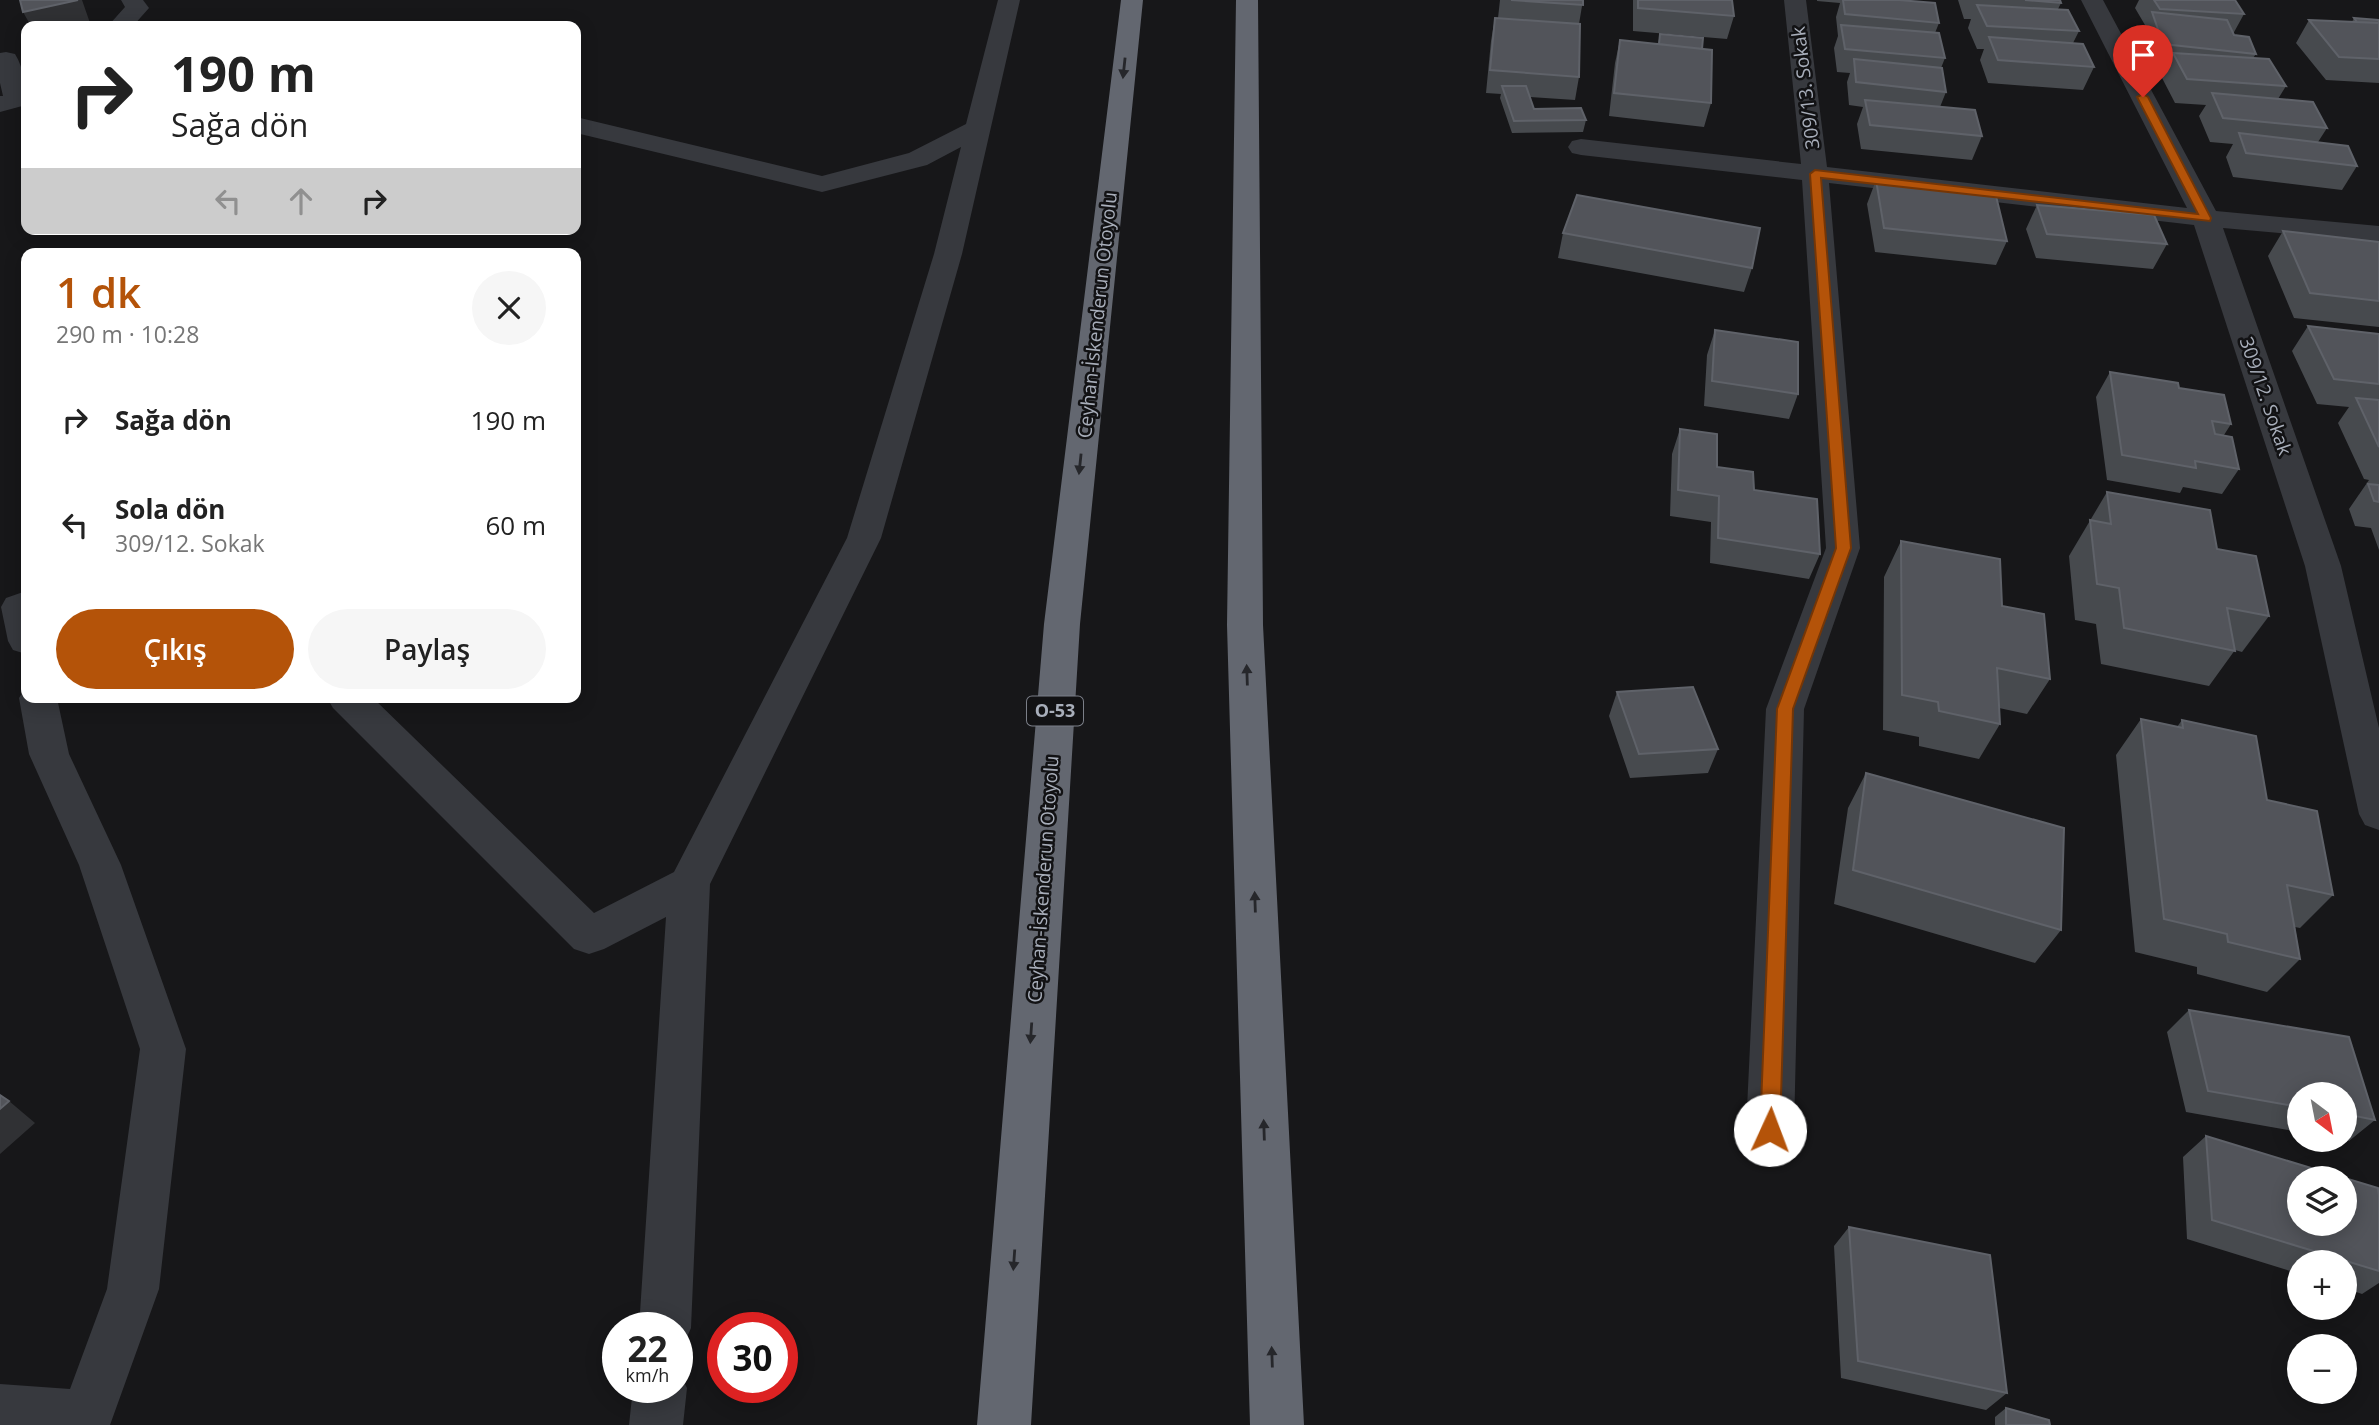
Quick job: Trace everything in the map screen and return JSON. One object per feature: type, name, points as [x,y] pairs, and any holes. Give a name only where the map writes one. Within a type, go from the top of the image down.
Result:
[{"type":"highway","name":"Ceyhan-İskenderun Otoyolu","points":[[1004,1425],[1062,624],[1132,0]]},
{"type":"highway","points":[[1247,0],[1245,625],[1273,1385],[1277,1425]]},
{"type":"street","points":[[125,21],[137,8],[132,0]]},
{"type":"street","points":[[666,1312],[690,884],[864,538],[948,254],[1009,0]]},
{"type":"street","name":"309/13. Sokak","points":[[1770,1130],[1785,709],[1843,548],[1815,174],[1795,0]]},
{"type":"street","name":"309/12. Sokak","points":[[2092,0],[2206,218],[2323,566],[2379,814]]},
{"type":"street","points":[[0,104],[17,100],[11,57]]},
{"type":"street","points":[[581,126],[822,184],[918,159],[978,128]]},
{"type":"street","points":[[1581,147],[2206,218],[2379,234]]},
{"type":"street","points":[[0,1411],[86,1417],[133,1289],[163,1049],[100,865],[49,754],[39,703]]},
{"type":"street","points":[[354,703],[589,936],[690,884]]},
{"type":"street","points":[[656,1425],[658,1403]]},
{"type":"building","points":[[20,0],[78,0],[23,12]]},
{"type":"building","points":[[1511,0],[1583,0],[1583,5]]},
{"type":"building","points":[[1638,0],[1732,0],[1734,16],[1638,8]]},
{"type":"building","points":[[1843,0],[1935,3],[1939,23],[1845,14]]},
{"type":"building","points":[[2025,0],[2060,0],[2061,3]]},
{"type":"building","points":[[2154,0],[2235,0],[2244,14],[2160,9]]},
{"type":"building","points":[[1977,5],[2068,10],[2079,31],[1987,26]]},
{"type":"building","points":[[2152,12],[2227,20],[2234,35],[2249,37],[2256,54],[2163,44]]},
{"type":"building","points":[[1495,18],[1580,24],[1579,77],[1490,70]]},
{"type":"building","points":[[2354,18],[2379,20],[2379,23],[2357,22]]},
{"type":"building","points":[[2309,20],[2379,23],[2379,59],[2339,57]]},
{"type":"building","points":[[1841,25],[1939,33],[1945,58],[1845,49]]},
{"type":"building","points":[[1660,34],[1703,38],[1702,49],[1659,44]]},
{"type":"building","points":[[1989,37],[2083,44],[2094,67],[1998,60]]},
{"type":"building","points":[[1620,40],[1712,50],[1711,103],[1614,93]]},
{"type":"building","points":[[2173,53],[2269,59],[2286,86],[2187,79]]},
{"type":"building","points":[[1854,59],[1942,68],[1946,92],[1856,82]]},
{"type":"building","points":[[1502,86],[1526,86],[1534,109],[1581,108],[1586,120],[1514,121]]},
{"type":"building","points":[[2212,93],[2313,102],[2327,128],[2223,118]]},
{"type":"building","points":[[1865,100],[1975,110],[1982,136],[1870,125]]},
{"type":"building","points":[[2239,133],[2348,146],[2357,166],[2246,153]]},
{"type":"building","points":[[1876,180],[1995,192],[2007,241],[1884,228]]},
{"type":"building","points":[[1577,195],[1760,228],[1752,268],[1563,233]]},
{"type":"building","points":[[2037,205],[2154,215],[2167,244],[2047,234]]},
{"type":"building","points":[[2283,231],[2379,242],[2379,301],[2310,293]]},
{"type":"building","points":[[2308,326],[2379,334],[2379,384],[2334,379]]},
{"type":"building","points":[[1715,330],[1798,342],[1798,394],[1712,381]]},
{"type":"building","points":[[2110,372],[2178,383],[2179,388],[2224,395],[2231,424],[2212,421],[2215,434],[2232,437],[2239,469],[2195,461],[2196,468],[2122,455]]},
{"type":"building","points":[[2356,398],[2379,400],[2379,447]]},
{"type":"building","points":[[1680,429],[1717,434],[1717,467],[1753,472],[1754,490],[1817,499],[1820,554],[1718,538],[1719,496],[1678,490]]},
{"type":"building","points":[[2368,484],[2379,485],[2379,502],[2374,501]]},
{"type":"building","points":[[2107,492],[2210,510],[2217,549],[2256,556],[2269,616],[2227,608],[2235,651],[2124,628],[2119,588],[2097,584],[2090,520],[2111,524]]},
{"type":"building","points":[[1901,541],[2000,559],[2002,606],[2044,614],[2050,679],[1997,668],[2000,724],[1939,711],[1938,702],[1902,695]]},
{"type":"building","points":[[1693,687],[1718,749],[1639,754],[1617,692]]},
{"type":"building","points":[[2141,719],[2183,728],[2182,720],[2256,736],[2267,800],[2317,811],[2333,895],[2287,885],[2300,959],[2228,942],[2227,934],[2164,919]]},
{"type":"building","points":[[1866,773],[2064,828],[2061,930],[1853,870]]},
{"type":"building","points":[[2189,1010],[2349,1037],[2375,1120],[2357,1116],[2357,1082],[2287,1082],[2287,1105],[2208,1091]]},
{"type":"building","points":[[0,1095],[9,1101],[0,1109]]},
{"type":"building","points":[[2206,1136],[2305,1166],[2287,1166],[2287,1236],[2357,1236],[2357,1182],[2378,1188],[2379,1271],[2357,1264],[2357,1250],[2310,1250],[2212,1220]]},
{"type":"building","points":[[1849,1227],[1990,1255],[2007,1393],[1858,1361]]},
{"type":"building","points":[[2006,1408],[2049,1420],[2050,1425],[2006,1425]]},
{"type":"route","points":[[1770,1130],[1785,709],[1843,548],[1815,174],[2206,218],[2143,97]]}]
